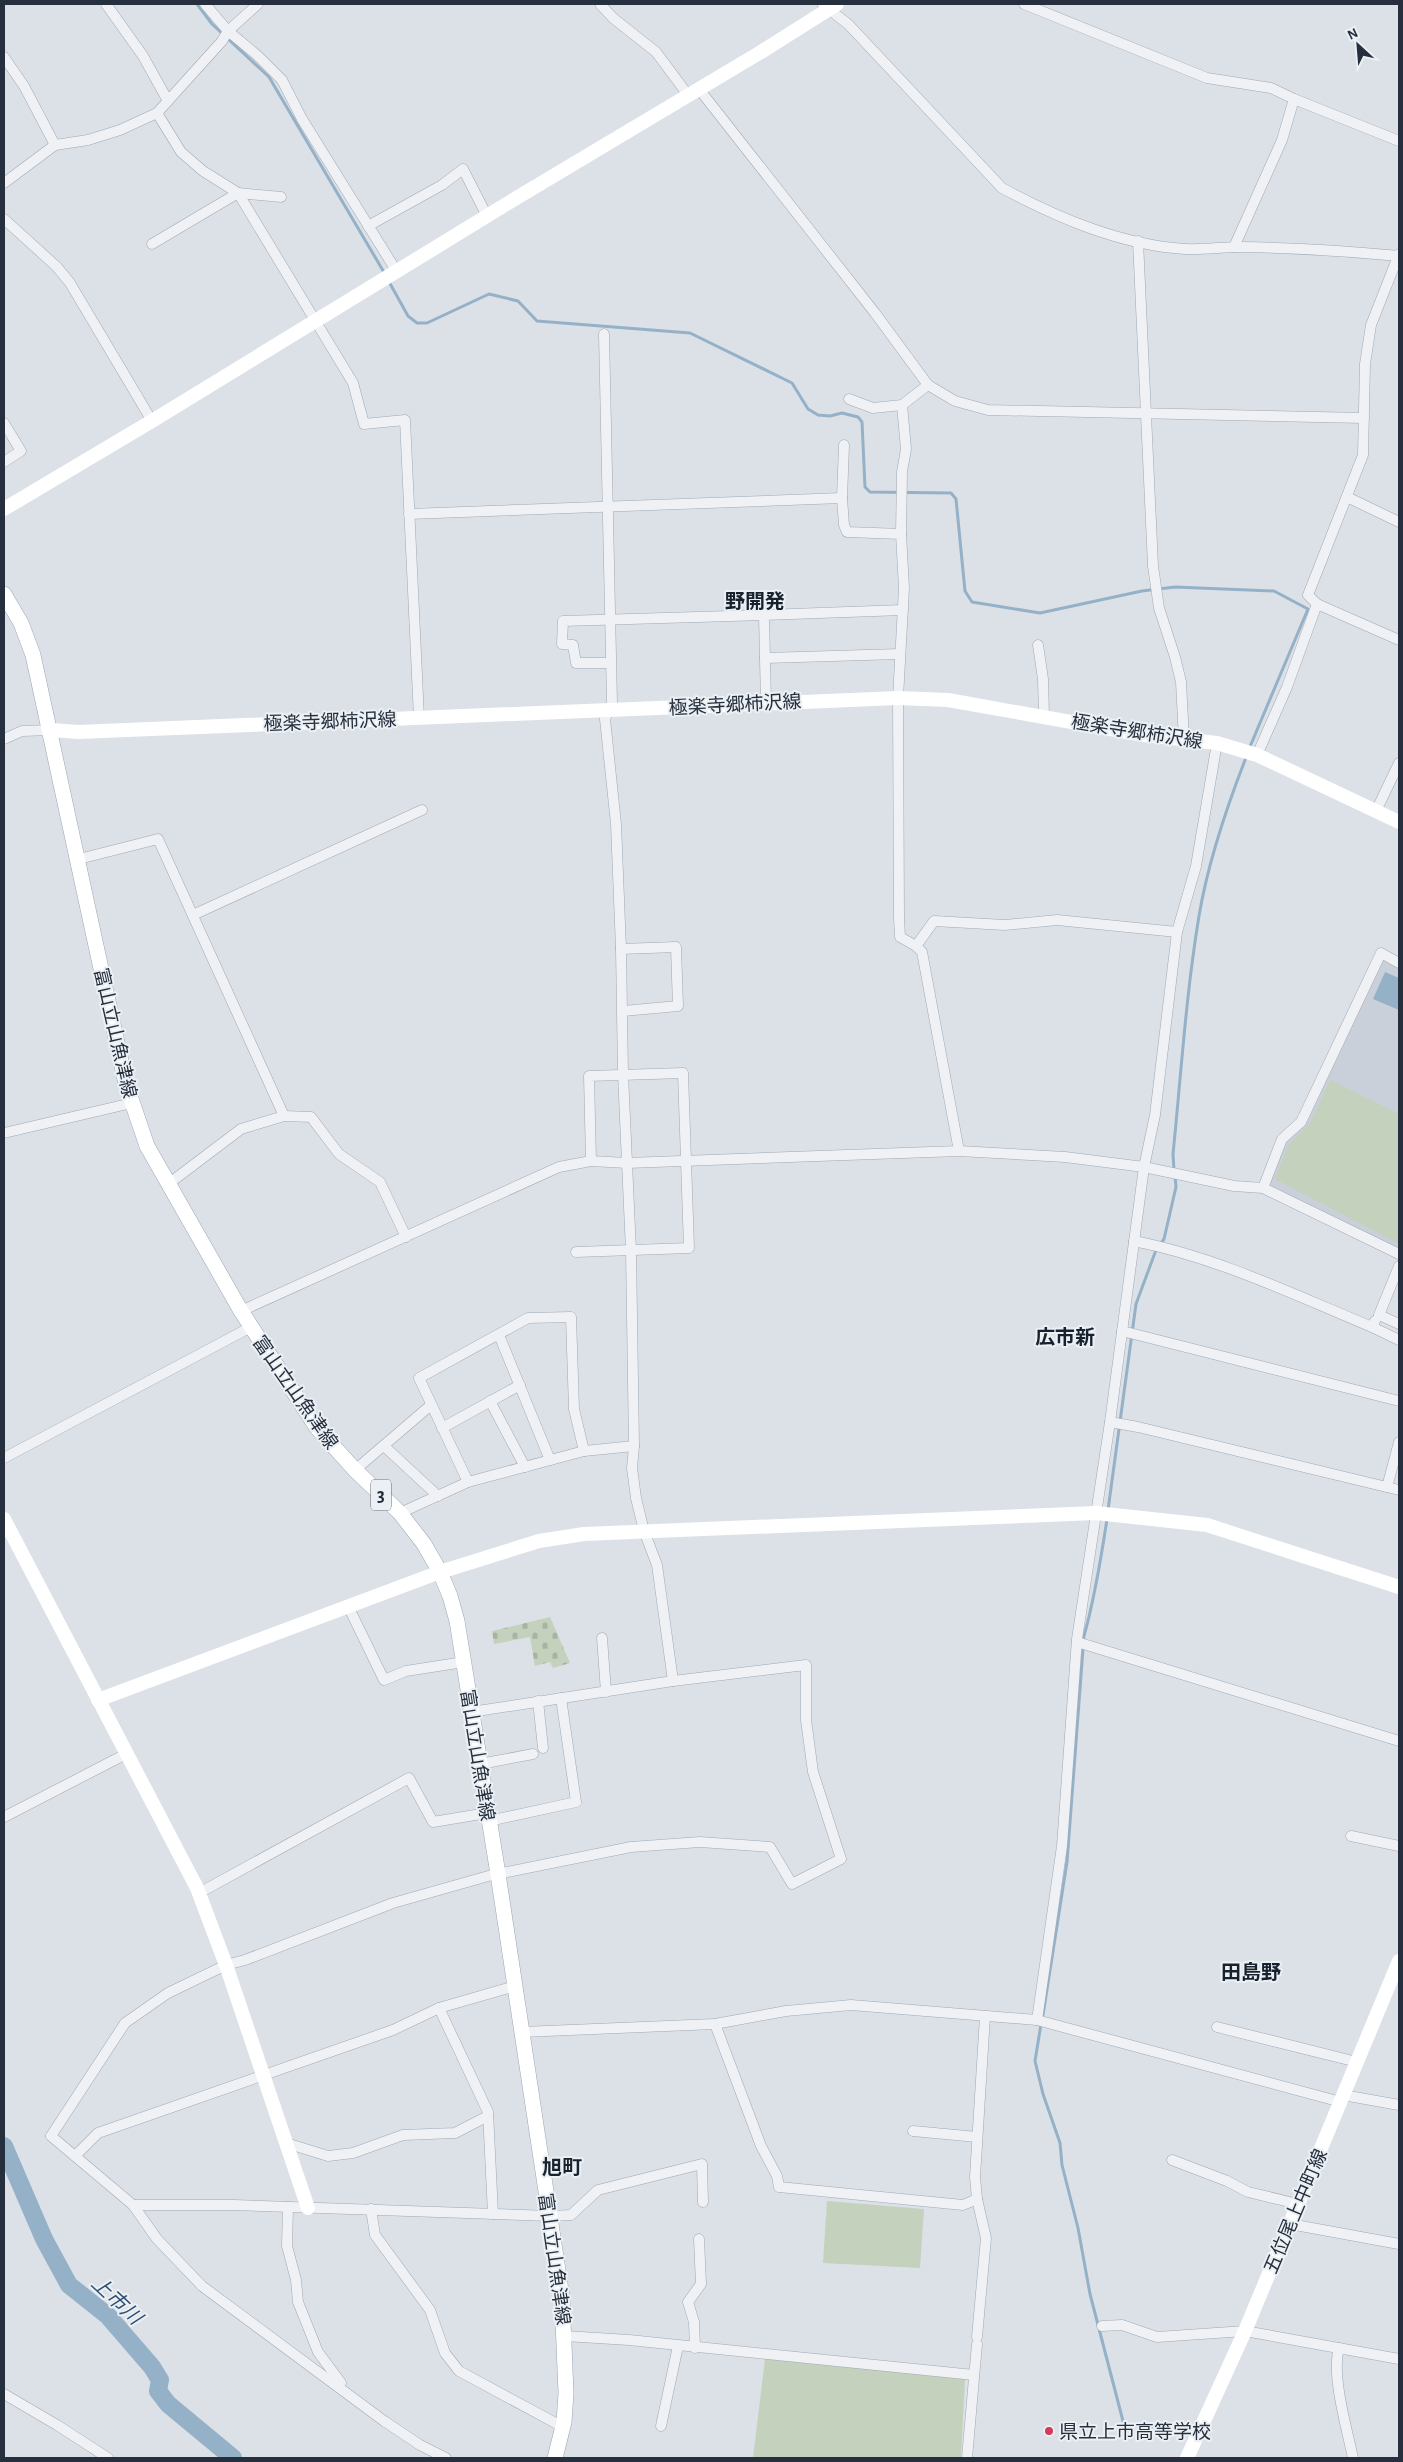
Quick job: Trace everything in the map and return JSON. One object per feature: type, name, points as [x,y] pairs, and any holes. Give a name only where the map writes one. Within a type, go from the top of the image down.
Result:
[{"type":"main road","name":"富山立山魚津線","points":[[4,594],[22,623],[34,655],[132,1104],[147,1146],[241,1311],[317,1428],[354,1470],[400,1513],[424,1544],[440,1572],[450,1596],[457,1621],[498,1874],[562,2297],[566,2393],[563,2427],[555,2458]]},
{"type":"street","points":[[106,4],[143,56],[168,101]]},
{"type":"street","points":[[206,4],[228,31],[258,56],[282,80],[302,119],[397,272]]},
{"type":"street","points":[[4,184],[55,145],[88,140],[120,130],[157,113],[222,42],[228,31],[258,4]]},
{"type":"street","points":[[600,4],[613,18],[656,52],[694,92],[875,313],[928,385],[955,401],[988,410],[1364,418]]},
{"type":"street","points":[[1024,4],[1207,78],[1271,88],[1399,142]]},
{"type":"street","points":[[4,509],[694,92],[829,6],[1002,188],[1028,202],[1100,232],[1186,249],[1234,247],[1307,248],[1399,255],[1371,325],[1365,364],[1363,455],[1308,595],[1317,604],[1399,640]]},
{"type":"street","points":[[4,58],[24,86],[55,145]]},
{"type":"street","points":[[1234,247],[1282,140],[1294,99]]},
{"type":"street","points":[[157,113],[181,152],[203,170],[238,192],[281,197]]},
{"type":"street","points":[[368,226],[463,170],[487,216]]},
{"type":"street","points":[[152,244],[238,192]]},
{"type":"street","points":[[238,192],[314,322],[353,383],[364,424],[405,420],[418,718]]},
{"type":"street","points":[[4,219],[57,267],[70,283],[152,421]]},
{"type":"street","points":[[1138,241],[1144,413],[1153,566],[1159,608],[1176,657],[1180,682],[1184,740]]},
{"type":"street","points":[[604,334],[612,702],[606,711],[605,719],[616,824],[622,949],[623,1074],[631,1251],[634,1446],[632,1468],[636,1498],[644,1531],[657,1566],[673,1681]]},
{"type":"street","points":[[849,399],[873,408],[902,405],[928,385]]},
{"type":"street","points":[[902,405],[906,449],[902,472],[903,610],[898,698],[900,937],[916,946],[922,952],[959,1151]]},
{"type":"street","points":[[4,424],[21,451],[4,462]]},
{"type":"street","points":[[844,445],[842,498],[844,525],[847,532],[901,534]]},
{"type":"street","points":[[1347,497],[1399,522]]},
{"type":"street","points":[[409,514],[842,498]]},
{"type":"street","points":[[1257,755],[1287,687],[1317,604]]},
{"type":"street","points":[[610,663],[576,663],[573,645],[562,644],[564,621],[903,610]]},
{"type":"street","points":[[764,615],[766,703]]},
{"type":"street","points":[[1038,645],[1043,680],[1044,716]]},
{"type":"street","points":[[765,658],[900,654]]},
{"type":"street","name":"極楽寺郷柿沢線","points":[[51,730],[78,732],[898,698],[948,700],[1144,735],[1217,743],[1257,755],[1399,822]]},
{"type":"street","points":[[4,739],[22,731],[51,730]]},
{"type":"street","points":[[1037,2020],[1062,1846],[1077,1642],[1110,1422],[1144,1167],[1156,1106],[1177,932],[1196,866],[1217,743]]},
{"type":"street","points":[[1376,811],[1399,763]]},
{"type":"street","points":[[193,915],[422,810]]},
{"type":"street","points":[[78,859],[158,839],[284,1116]]},
{"type":"street","points":[[916,946],[934,922],[1004,925],[1057,920],[1177,932]]},
{"type":"street","points":[[622,949],[676,947],[678,1006],[623,1011]]},
{"type":"street","points":[[1263,1188],[1282,1139],[1302,1122],[1381,954],[1399,962]]},
{"type":"street","points":[[576,1252],[689,1248],[683,1073],[589,1076],[591,1161]]},
{"type":"street","points":[[4,1133],[132,1104]]},
{"type":"street","points":[[167,1184],[241,1129],[284,1116],[311,1117],[339,1154],[380,1182],[406,1237]]},
{"type":"street","points":[[241,1311],[559,1167],[591,1161],[627,1163],[959,1151],[1065,1157],[1144,1167],[1234,1186],[1263,1188],[1399,1254]]},
{"type":"street","points":[[1134,1241],[1168,1248],[1232,1270],[1372,1326],[1399,1340]]},
{"type":"street","points":[[1372,1326],[1379,1315],[1399,1266]]},
{"type":"street","points":[[1379,1315],[1399,1324]]},
{"type":"street","points":[[468,1482],[418,1378],[528,1318],[571,1317],[574,1409],[584,1451]]},
{"type":"street","points":[[4,1458],[251,1326]]},
{"type":"street","points":[[1122,1331],[1399,1401]]},
{"type":"street","points":[[499,1335],[550,1460]]},
{"type":"street","points":[[442,1428],[520,1385]]},
{"type":"street","points":[[490,1400],[525,1467]]},
{"type":"street","points":[[354,1470],[431,1405]]},
{"type":"street","points":[[1110,1422],[1138,1427],[1399,1490]]},
{"type":"street","points":[[1386,1486],[1399,1442]]},
{"type":"street","points":[[384,1446],[438,1496]]},
{"type":"street","points":[[400,1513],[468,1482],[584,1451],[634,1446]]},
{"type":"street","points":[[98,1700],[440,1572],[540,1541],[584,1534],[1096,1513],[1208,1525],[1399,1587]]},
{"type":"street","points":[[4,1519],[199,1893],[226,1965],[308,2208]]},
{"type":"street","points":[[348,1606],[384,1680],[406,1671],[464,1662]]},
{"type":"street","points":[[602,1638],[606,1692]]},
{"type":"street","points":[[1077,1642],[1399,1741]]},
{"type":"street","points":[[446,2458],[420,2446],[384,2421],[347,2391],[202,2286],[157,2239],[133,2205],[51,2136],[125,2024],[168,1993],[226,1965],[245,1960],[393,1903],[498,1874],[630,1847],[700,1842],[770,1847],[792,1884],[841,1859],[813,1772],[806,1720],[806,1665],[673,1681],[472,1712]]},
{"type":"street","points":[[199,1893],[409,1778],[433,1822],[488,1817],[576,1802],[561,1698]]},
{"type":"street","points":[[538,1701],[542,1748]]},
{"type":"street","points":[[4,1817],[126,1754]]},
{"type":"street","points":[[480,1764],[533,1754]]},
{"type":"street","points":[[1351,1836],[1399,1846]]},
{"type":"street","name":"五位尾上中町線","points":[[1187,2458],[1245,2331],[1399,1961]]},
{"type":"street","points":[[75,2156],[98,2133],[393,2030],[440,2008],[515,1986]]},
{"type":"street","points":[[522,2032],[715,2024],[786,2010],[852,2005],[1037,2020],[1342,2099],[1399,2105]]},
{"type":"street","points":[[440,2008],[488,2116],[493,2214]]},
{"type":"street","points":[[967,2458],[986,2238],[977,2199],[975,2177],[985,2016]]},
{"type":"street","points":[[715,2024],[761,2146],[777,2176],[779,2187],[963,2205],[977,2199]]},
{"type":"street","points":[[1217,2026],[1357,2062]]},
{"type":"street","points":[[286,2143],[328,2156],[353,2153],[403,2135],[456,2133],[488,2116]]},
{"type":"street","points":[[913,2131],[977,2137]]},
{"type":"street","points":[[1172,2160],[1227,2181],[1248,2192],[1298,2204]]},
{"type":"street","points":[[133,2205],[288,2207],[550,2216],[571,2215],[598,2190],[702,2164],[703,2202]]},
{"type":"street","points":[[288,2207],[287,2246],[296,2280],[298,2302],[318,2352],[347,2391]]},
{"type":"street","points":[[371,2210],[375,2235],[430,2310],[445,2353],[459,2371],[563,2427]]},
{"type":"street","points":[[1290,2224],[1399,2244]]},
{"type":"street","points":[[696,2348],[694,2322],[688,2302],[701,2284],[699,2239]]},
{"type":"street","points":[[1102,2326],[1122,2325],[1157,2337],[1245,2331],[1399,2359]]},
{"type":"street","points":[[565,2336],[974,2375]]},
{"type":"street","points":[[661,2426],[678,2346]]},
{"type":"street","points":[[1339,2348],[1336,2358],[1341,2401],[1353,2458]]},
{"type":"street","points":[[4,2394],[108,2458]]},
{"type":"shaded area","points":[[1381,953],[1399,962],[1399,1254],[1263,1189],[1282,1139],[1302,1122]]},
{"type":"green space","points":[[1330,1080],[1399,1114],[1399,1244],[1275,1179],[1289,1144],[1311,1122]]},
{"type":"green space","points":[[550,1617],[570,1663],[553,1668],[550,1662],[535,1666],[530,1637],[494,1644],[492,1631]]},
{"type":"green space","points":[[827,2201],[924,2209],[920,2268],[823,2263]]},
{"type":"green space","points":[[765,2359],[965,2378],[961,2458],[753,2458]]},
{"type":"water","points":[[1385,972],[1399,978],[1399,1010],[1373,999]]},
{"type":"waterway","points":[[197,4],[212,24],[269,77],[385,274]]},
{"type":"waterway","points":[[388,280],[408,316],[417,323],[427,323],[489,294],[518,301],[537,321],[690,333],[792,383],[808,409],[818,415],[830,416],[842,413],[858,417],[862,422],[865,487],[870,492],[951,493],[956,499],[965,591],[972,602],[1040,613],[1142,591],[1175,587],[1274,591],[1308,609],[1249,749]]},
{"type":"waterway","points":[[1174,1170],[1173,1154],[1184,1035],[1199,916],[1207,875],[1219,834],[1247,755]]},
{"type":"waterway","points":[[1108,1510],[1136,1304],[1156,1250],[1164,1239],[1176,1187],[1175,1176]]},
{"type":"waterway","points":[[1043,2015],[1067,1862],[1084,1636],[1095,1592],[1107,1519]]},
{"type":"waterway","points":[[1041,2024],[1035,2061],[1043,2094],[1060,2143],[1062,2165],[1078,2228],[1090,2294],[1124,2425],[1160,2427]]},
{"type":"waterway","name":"上市川","points":[[4,2146],[44,2239],[69,2285],[108,2316],[152,2367],[160,2380],[158,2391],[168,2404],[233,2458]]},
{"type":"place","name":"県立上市高等学校","points":[[1049,2431]]},
{"type":"district","name":"野開発","points":[[755,601]]},
{"type":"district","name":"広市新","points":[[1065,1337]]},
{"type":"district","name":"田島野","points":[[1251,1972]]},
{"type":"district","name":"旭町","points":[[562,2167]]}]
